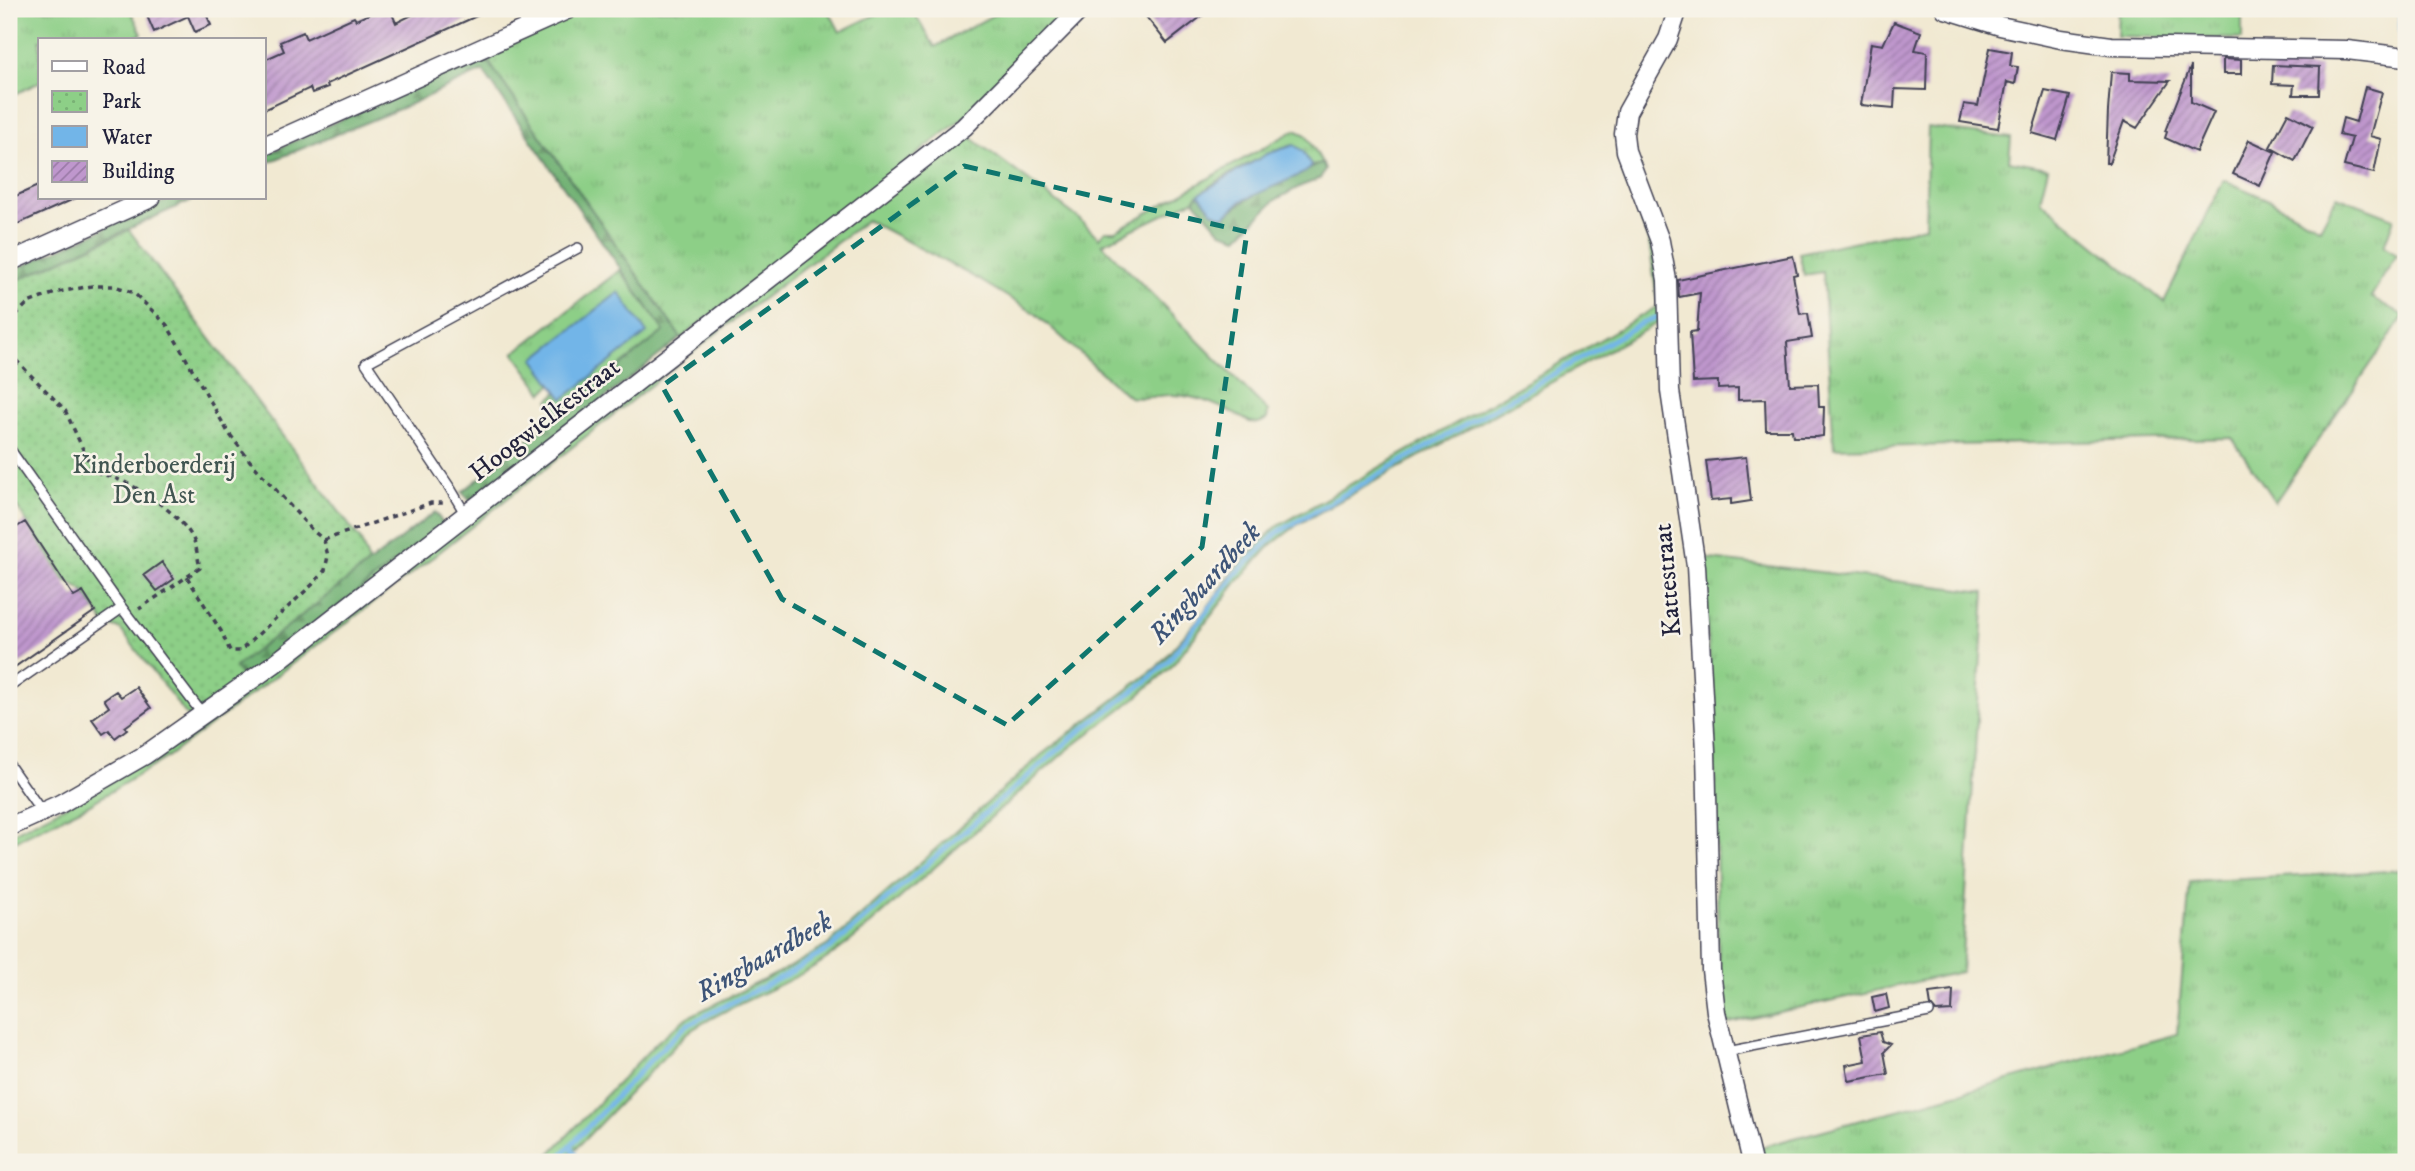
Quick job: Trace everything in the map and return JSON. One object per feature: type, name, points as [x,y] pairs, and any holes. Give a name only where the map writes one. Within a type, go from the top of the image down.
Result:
[{"type":"street","points":[[266,145],[569,9]]},
{"type":"street","name":"Hoogwielkestraat","points":[[9,827],[42,812],[145,755],[204,716],[274,664],[463,509],[964,127],[1081,9]]},
{"type":"street","name":"Kattestraat","points":[[1678,9],[1668,39],[1627,111],[1624,134],[1626,151],[1660,241],[1667,280],[1670,391],[1696,566],[1706,751],[1711,970],[1716,1012],[1752,1162]]},
{"type":"street","points":[[1945,9],[2000,26],[2111,46],[2347,50],[2406,57]]},
{"type":"street","points":[[9,262],[147,200]]},
{"type":"lane","points":[[463,509],[366,363],[578,248]]},
{"type":"lane","points":[[9,448],[125,612],[204,716]]},
{"type":"lane","points":[[9,687],[125,612]]},
{"type":"lane","points":[[9,765],[42,812]]},
{"type":"lane","points":[[1726,1051],[1929,1012]]},
{"type":"path","points":[[9,334],[14,317],[28,303],[58,292],[92,286],[115,286],[134,293],[167,325],[236,442],[296,513],[324,540],[328,556],[324,570],[312,585],[240,651],[230,651],[221,631],[187,577]]},
{"type":"path","points":[[9,353],[65,410],[92,469],[139,490],[158,503],[181,523],[194,539],[200,568],[125,612]]},
{"type":"path","points":[[324,540],[431,503],[463,509]]},
{"type":"highlighted area","points":[[964,166],[1247,232],[1202,547],[1007,725],[782,599],[662,386]]},
{"type":"green space","points":[[9,9],[130,9],[142,34],[134,38],[38,38],[38,83],[9,97]]},
{"type":"green space","points":[[581,9],[828,9],[840,32],[887,9],[912,9],[935,47],[1004,9],[1074,9],[975,109],[681,338],[483,54]]},
{"type":"green space","points":[[2118,9],[2242,9],[2242,39],[2117,36]]},
{"type":"green space","points":[[483,54],[681,338],[472,503],[462,492],[664,331],[483,71],[404,107],[266,163],[266,154]]},
{"type":"green space","points":[[1928,127],[2011,138],[2009,161],[2048,168],[2040,200],[2164,302],[2224,180],[2271,201],[2320,228],[2337,196],[2394,218],[2384,246],[2397,254],[2371,297],[2404,316],[2275,502],[2232,438],[1834,448],[1823,272],[1804,275],[1799,253],[1925,227]]},
{"type":"green space","points":[[1295,130],[1306,135],[1323,164],[1311,166],[1303,151],[1294,145],[1284,148],[1226,176],[1194,200],[1102,244],[1268,411],[1267,419],[1259,423],[1250,422],[1192,397],[1129,397],[1036,314],[978,279],[867,220],[717,333],[414,572],[165,759],[88,805],[9,844],[9,835],[86,795],[965,133],[1077,217],[1099,238],[1105,231],[1115,231]]},
{"type":"green space","points":[[1618,150],[1647,219],[1659,267],[1661,321],[1297,525],[1271,545],[1238,581],[1171,667],[1066,751],[864,930],[812,968],[686,1034],[563,1162],[542,1162],[657,1042],[686,1018],[788,968],[828,945],[1041,755],[1157,667],[1201,616],[1237,567],[1275,528],[1658,306],[1649,242],[1624,177]]},
{"type":"green space","points":[[1323,164],[1325,169],[1320,179],[1275,200],[1238,237],[1221,232],[1194,200],[1199,194],[1213,212],[1224,217],[1259,193]]},
{"type":"green space","points":[[168,200],[192,200],[9,284],[9,272]]},
{"type":"green space","name":"Kinderboerderij Den Ast","points":[[129,230],[361,541],[369,563],[235,667],[243,679],[188,717],[120,629],[105,624],[83,591],[65,580],[9,495],[9,284]]},
{"type":"green space","points":[[620,270],[665,331],[558,415],[549,400],[558,392],[564,399],[534,359],[552,384],[543,393],[514,353]]},
{"type":"green space","points":[[435,512],[444,525],[243,679],[235,667]]},
{"type":"green space","points":[[1702,558],[1985,592],[1961,972],[1725,1024],[1719,977],[1713,708]]},
{"type":"green space","points":[[2406,870],[2406,1162],[1758,1162],[1754,1149],[2177,1034],[2190,882]]},
{"type":"water","points":[[1294,145],[1303,151],[1311,166],[1306,172],[1241,201],[1224,217],[1213,212],[1199,194],[1267,154]]},
{"type":"water","points":[[619,292],[647,333],[563,399],[534,359]]},
{"type":"building","points":[[164,9],[204,9],[211,25],[195,32],[188,16],[154,32],[147,16]]},
{"type":"building","points":[[380,9],[390,9],[396,23],[424,9],[492,9],[327,84],[328,87],[312,93],[310,88],[266,109],[266,59],[284,51],[280,42],[303,32],[306,39],[354,17],[356,20]]},
{"type":"building","points":[[1140,9],[1211,9],[1167,43]]},
{"type":"building","points":[[1894,22],[1921,32],[1915,50],[1927,52],[1926,90],[1895,89],[1894,108],[1861,105],[1871,43],[1883,45]]},
{"type":"building","points":[[1990,48],[2012,52],[2010,66],[2018,67],[2015,84],[2007,82],[1998,128],[1960,122],[1964,104],[1978,106]]},
{"type":"building","points":[[2223,59],[2241,60],[2241,74],[2223,74]]},
{"type":"building","points":[[2273,65],[2320,67],[2319,95],[2293,95],[2294,85],[2272,84]]},
{"type":"building","points":[[2191,66],[2191,102],[2214,112],[2196,152],[2165,138],[2165,131]]},
{"type":"building","points":[[2111,72],[2130,73],[2130,80],[2170,81],[2137,128],[2124,121],[2109,163],[2106,163],[2108,111]]},
{"type":"building","points":[[2365,87],[2382,92],[2370,136],[2381,139],[2374,173],[2344,166],[2352,138],[2339,135],[2343,118],[2356,122]]},
{"type":"building","points":[[2045,91],[2070,96],[2057,140],[2032,133]]},
{"type":"building","points":[[2288,113],[2313,126],[2295,161],[2270,147]]},
{"type":"building","points":[[2249,140],[2275,152],[2260,186],[2233,174]]},
{"type":"building","points":[[38,186],[38,200],[72,200],[9,228],[9,199]]},
{"type":"building","points":[[1793,256],[1797,274],[1793,275],[1800,314],[1808,313],[1812,338],[1787,342],[1790,385],[1818,384],[1819,407],[1824,407],[1823,436],[1793,437],[1792,430],[1766,430],[1765,399],[1738,400],[1738,388],[1718,389],[1718,381],[1693,382],[1690,332],[1697,331],[1700,293],[1679,297],[1678,280]]},
{"type":"building","points":[[1746,457],[1751,501],[1731,504],[1731,499],[1711,501],[1706,461]]},
{"type":"building","points":[[25,522],[74,597],[83,592],[95,611],[9,671],[9,532]]},
{"type":"building","points":[[162,562],[174,579],[157,591],[144,575]]},
{"type":"building","points":[[136,687],[151,708],[115,738],[109,730],[103,734],[92,719],[109,707],[104,699],[116,691],[121,697]]},
{"type":"building","points":[[1953,990],[1952,1011],[1936,1012],[1931,1006],[1929,993]]},
{"type":"building","points":[[1886,994],[1889,1008],[1875,1012],[1872,997]]},
{"type":"building","points":[[1880,1032],[1883,1042],[1891,1045],[1884,1052],[1888,1074],[1849,1081],[1846,1065],[1866,1061],[1861,1035]]},
{"type":"waterway","points":[[2400,9],[2402,45]]},
{"type":"waterway","name":"Ringbaardbeek","points":[[555,1162],[658,1052],[687,1025],[786,975],[831,948],[1074,736],[1148,680],[1169,660],[1236,574],[1277,533],[1642,323],[1665,314]]},
{"type":"waterway","points":[[571,1145],[578,1162]]}]
